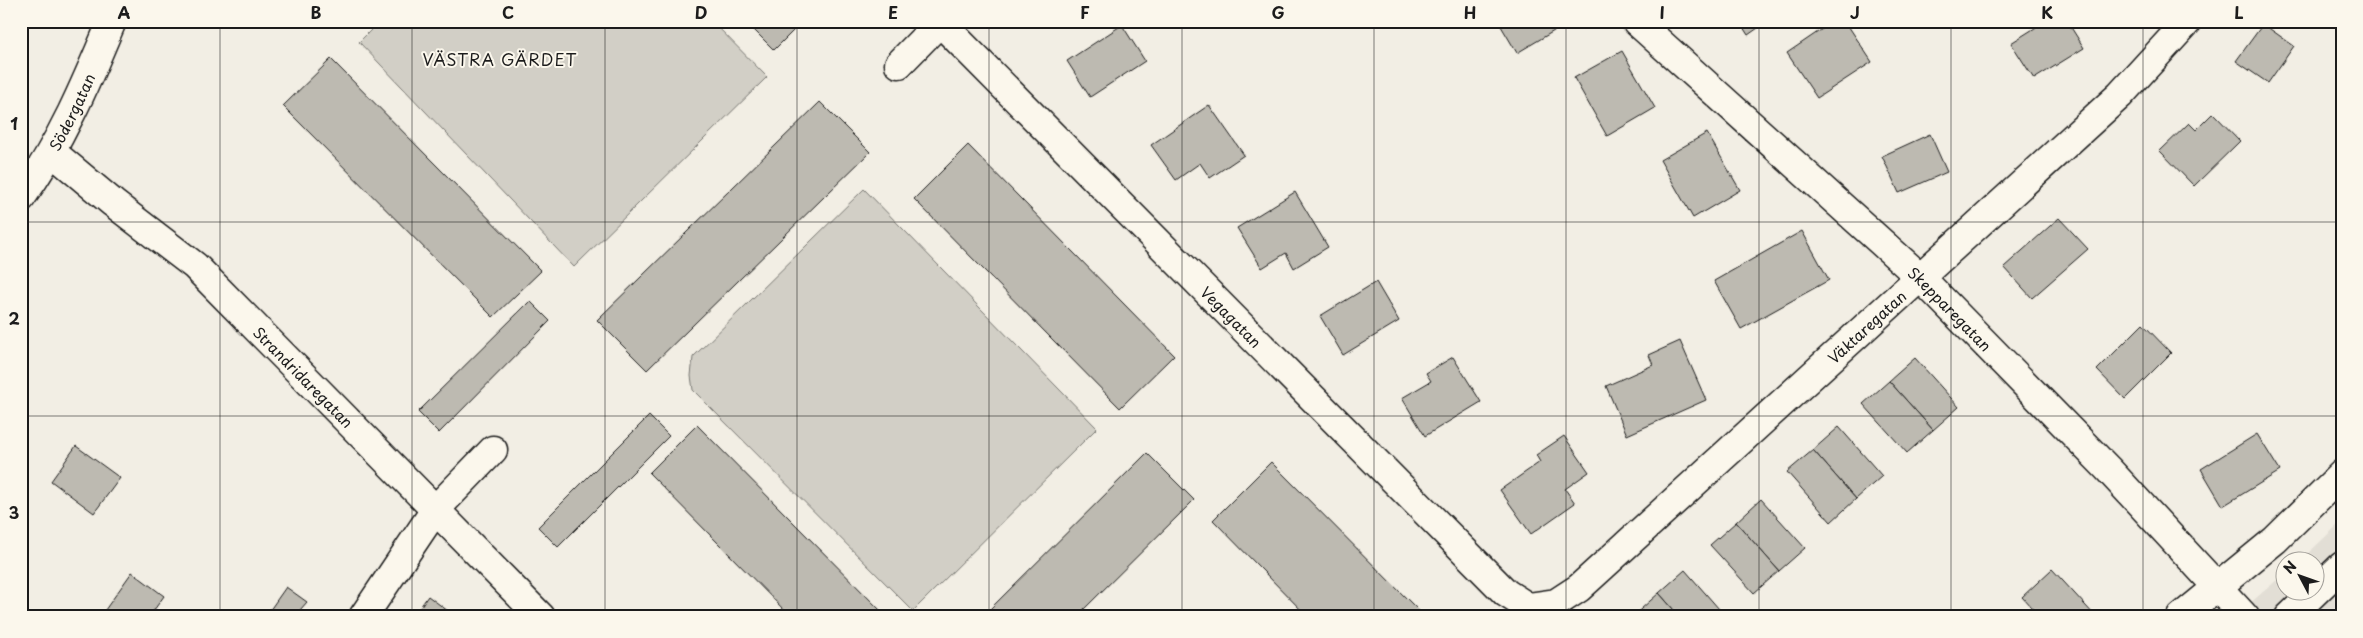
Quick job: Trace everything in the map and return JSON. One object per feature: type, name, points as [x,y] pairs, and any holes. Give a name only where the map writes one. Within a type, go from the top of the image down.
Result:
[{"type":"street","name":"Södergatan","points":[[21,198],[52,152],[77,105],[112,21]]},
{"type":"street","name":"Skepparegatan","points":[[1636,21],[1922,278],[2108,469],[2244,617]]},
{"type":"street","name":"Väktaregatan","points":[[1528,607],[1556,603],[1579,588],[2120,96],[2188,21]]},
{"type":"street","points":[[899,64],[939,22]]},
{"type":"street","name":"Vegagatan","points":[[939,22],[1506,592],[1528,607]]},
{"type":"street","name":"Strandridaregatan","points":[[52,152],[113,204],[195,266],[541,617]]},
{"type":"street","points":[[363,617],[435,510],[493,450]]},
{"type":"street","points":[[2181,617],[2216,586],[2275,540],[2342,474]]},
{"type":"street","points":[[2289,617],[2342,566]]},
{"type":"shaded area","points":[[380,21],[712,21],[767,77],[574,267],[359,42]]},
{"type":"shaded area","points":[[864,189],[1097,428],[913,611],[693,390],[691,376],[693,357]]},
{"type":"shaded area","points":[[2342,521],[2342,617],[2234,617],[2276,581],[2276,600],[2326,600],[2326,550],[2312,550]]},
{"type":"building","points":[[745,21],[803,21],[774,50]]},
{"type":"building","points":[[1498,21],[1562,21],[1564,25],[1517,53]]},
{"type":"building","points":[[1739,21],[1768,21],[1748,35]]},
{"type":"building","points":[[1834,21],[1845,21],[1872,62],[1817,98],[1787,53]]},
{"type":"building","points":[[2046,21],[2067,21],[2084,48],[2034,79],[2011,43]]},
{"type":"building","points":[[2263,24],[2294,46],[2268,83],[2236,61]]},
{"type":"building","points":[[1122,25],[1145,61],[1090,97],[1067,61]]},
{"type":"building","points":[[1622,51],[1655,108],[1607,136],[1574,78]]},
{"type":"building","points":[[331,59],[541,271],[493,317],[283,106]]},
{"type":"building","points":[[820,102],[870,152],[647,370],[597,320]]},
{"type":"building","points":[[1209,105],[1244,155],[1210,178],[1200,163],[1176,180],[1151,145]]},
{"type":"building","points":[[2213,113],[2240,141],[2194,186],[2160,151],[2189,123],[2196,130]]},
{"type":"building","points":[[1707,133],[1740,190],[1693,218],[1660,160]]},
{"type":"building","points":[[1930,134],[1947,172],[1899,193],[1882,156]]},
{"type":"building","points":[[968,145],[1174,355],[1120,408],[914,199]]},
{"type":"building","points":[[1295,192],[1328,247],[1294,268],[1286,253],[1262,268],[1237,228]]},
{"type":"building","points":[[2059,218],[2088,249],[2032,298],[2004,267]]},
{"type":"building","points":[[1802,231],[1829,280],[1741,329],[1714,281]]},
{"type":"building","points":[[1376,282],[1399,321],[1343,355],[1320,316]]},
{"type":"building","points":[[530,301],[550,321],[439,433],[418,412]]},
{"type":"building","points":[[2143,324],[2171,353],[2125,399],[2097,370]]},
{"type":"building","points":[[1680,341],[1706,400],[1627,435],[1606,386],[1653,365],[1649,355]]},
{"type":"building","points":[[1453,357],[1481,402],[1425,436],[1402,398],[1431,381],[1426,373]]},
{"type":"building","points":[[1915,358],[1959,407],[1933,430],[1889,381]]},
{"type":"building","points":[[1889,381],[1933,430],[1907,453],[1863,404]]},
{"type":"building","points":[[649,416],[669,436],[558,547],[538,527]]},
{"type":"building","points":[[697,425],[887,617],[791,617],[649,473]]},
{"type":"building","points":[[1839,427],[1882,476],[1856,499],[1813,450]]},
{"type":"building","points":[[2257,434],[2280,471],[2223,506],[2201,469]]},
{"type":"building","points":[[1564,436],[1589,472],[1565,489],[1575,503],[1531,534],[1500,490],[1540,462],[1536,455]]},
{"type":"building","points":[[76,446],[120,478],[94,513],[51,481]]},
{"type":"building","points":[[1813,450],[1856,499],[1831,522],[1787,472]]},
{"type":"building","points":[[1147,453],[1194,500],[1076,617],[982,617]]},
{"type":"building","points":[[1271,462],[1425,617],[1308,617],[1213,520]]},
{"type":"building","points":[[1761,499],[1805,548],[1779,571],[1736,522]]},
{"type":"building","points":[[1736,522],[1779,571],[1754,593],[1710,545]]},
{"type":"building","points":[[2052,569],[2096,617],[2040,617],[2022,597]]},
{"type":"building","points":[[1685,570],[1726,617],[1680,617],[1659,593]]},
{"type":"building","points":[[132,572],[164,596],[149,617],[100,617]]},
{"type":"building","points":[[286,587],[307,602],[300,610],[310,617],[265,617]]},
{"type":"building","points":[[1659,593],[1680,617],[1632,617]]},
{"type":"building","points":[[428,596],[456,617],[413,617]]},
{"type":"district","name":"VÄSTRA GÄRDET","points":[[500,59]]}]
